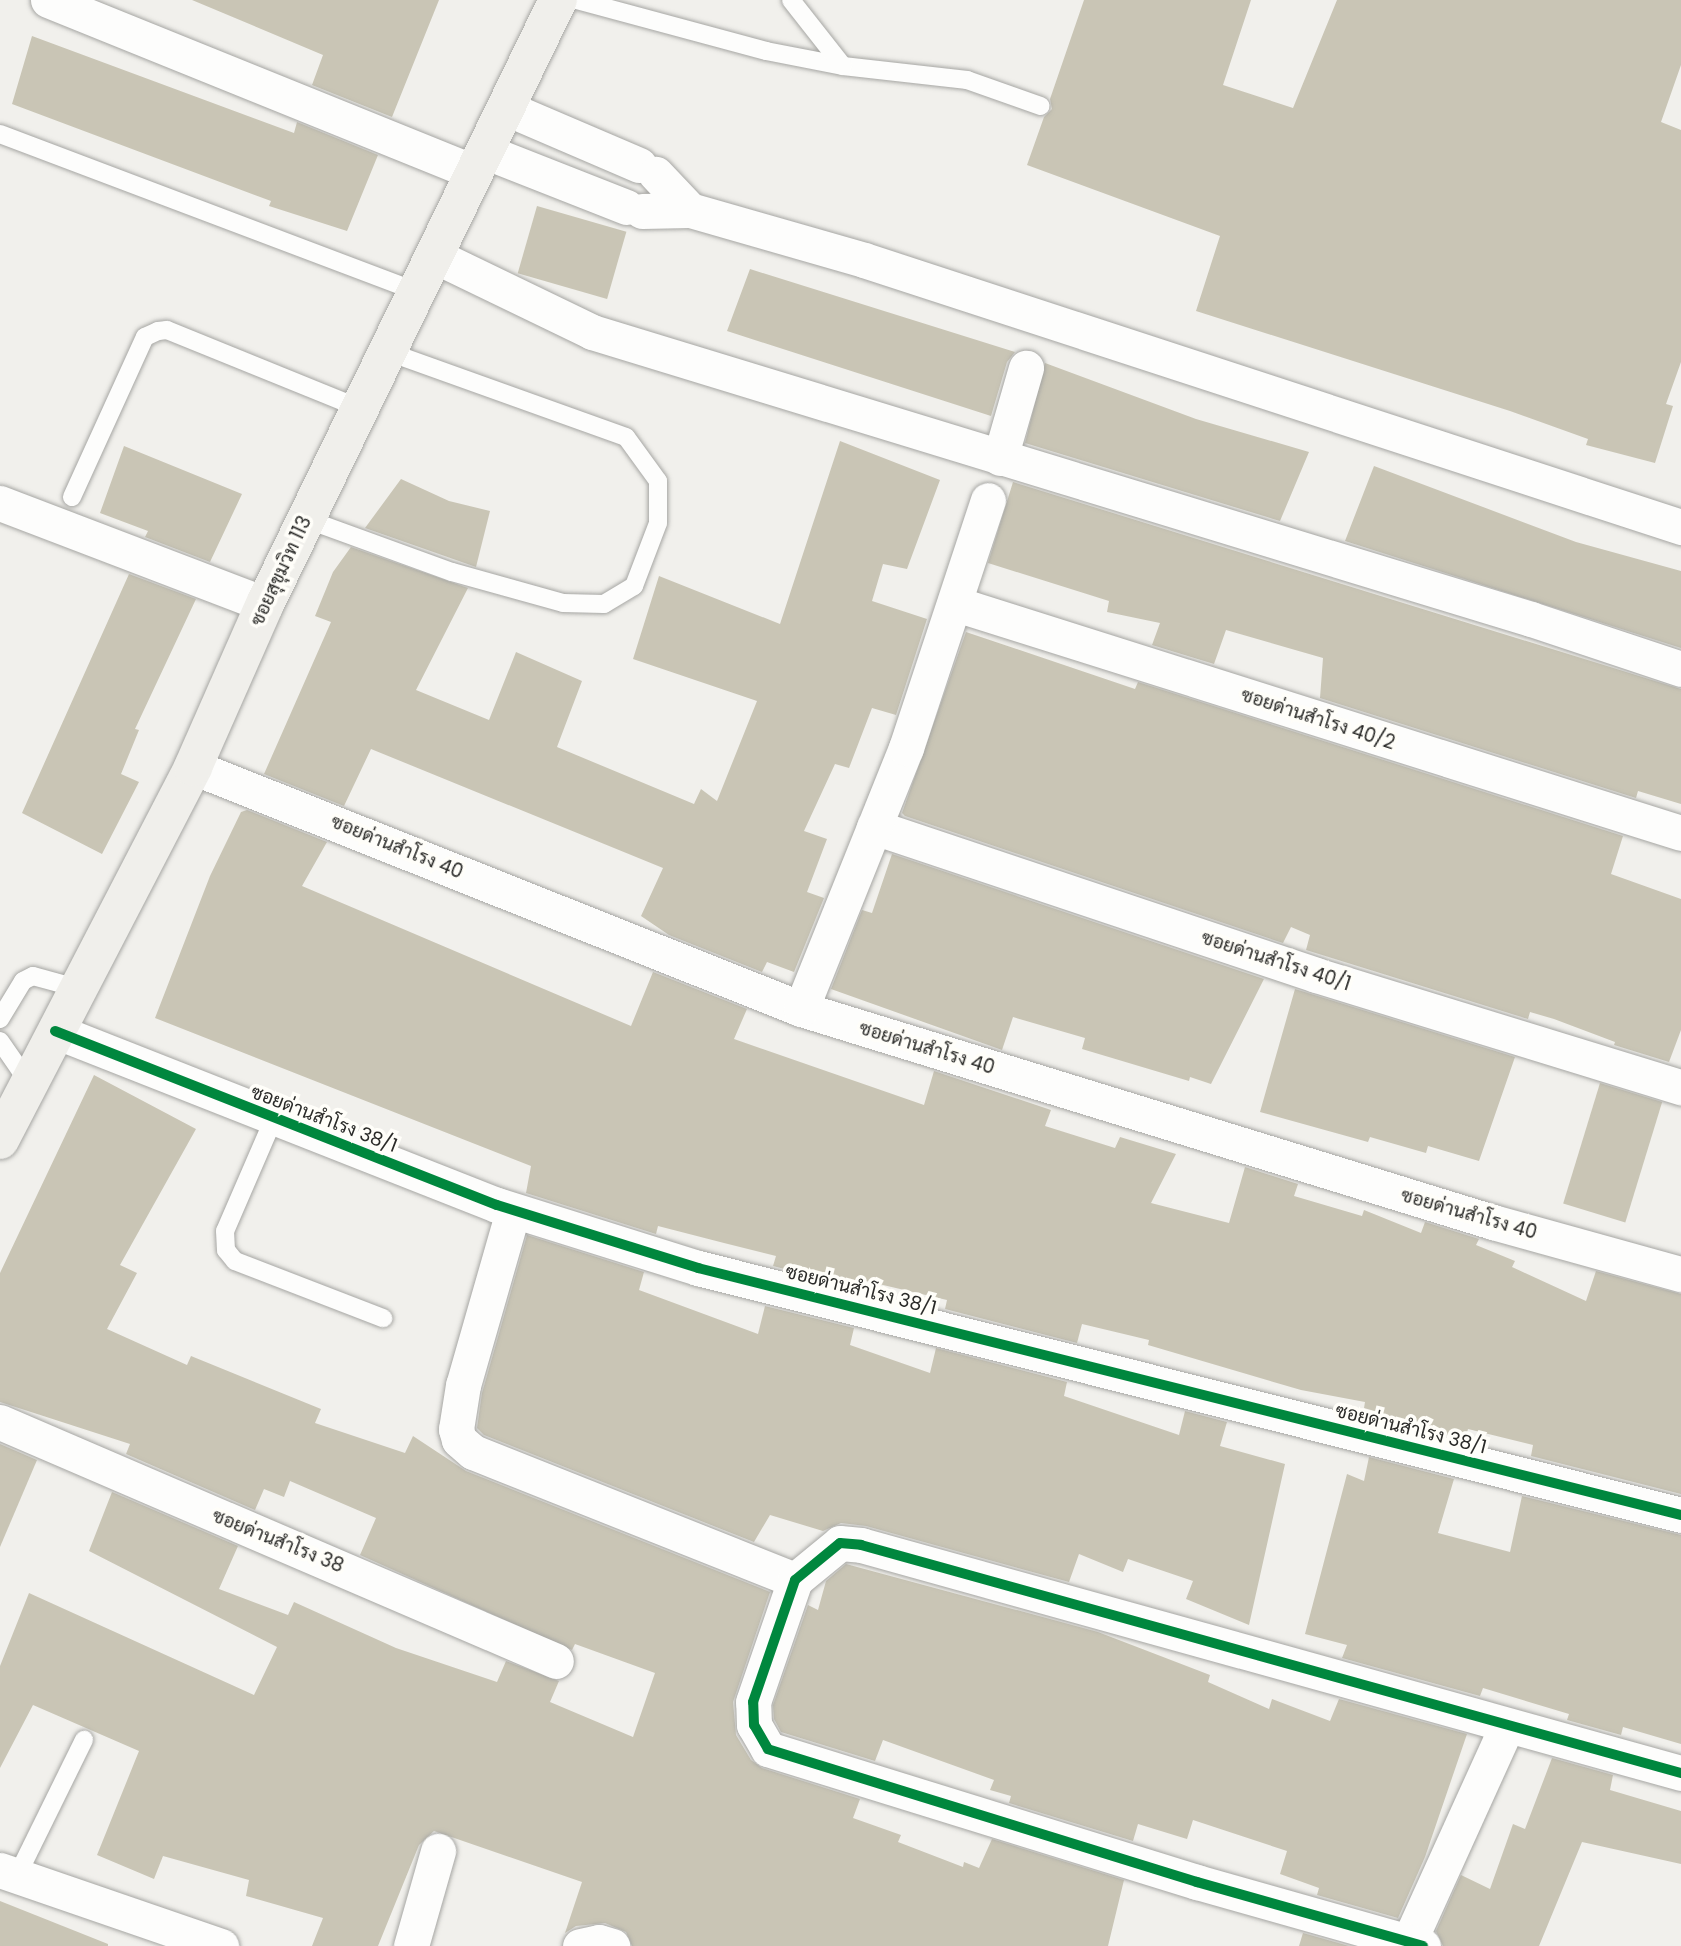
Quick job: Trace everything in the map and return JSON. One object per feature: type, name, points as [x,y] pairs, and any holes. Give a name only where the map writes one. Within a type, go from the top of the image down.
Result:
[{"type":"main road","name":"ซอยสุขุมวิท 113","points":[[0,1140],[192,767],[265,604],[558,0]]},
{"type":"street","points":[[48,0],[479,162],[634,209],[690,210],[956,290],[1681,526]]},
{"type":"street","points":[[506,108],[647,169],[690,210]]},
{"type":"street","points":[[433,255],[592,332],[1531,619],[1681,669]]},
{"type":"street","points":[[1000,458],[1026,368]]},
{"type":"street","points":[[801,1009],[874,827],[956,604],[988,500]]},
{"type":"street","points":[[0,503],[265,604]]},
{"type":"street","name":"ซอยด่านสำโรง 40/2","points":[[956,604],[1681,833]]},
{"type":"street","name":"ซอยด่านสำโรง 40","points":[[192,767],[801,1009],[1493,1222],[1681,1273]]},
{"type":"street","name":"ซอยด่านสำโรง 40/1","points":[[874,827],[1316,975],[1681,1087]]},
{"type":"street","name":"ซอยด่านสำโรง 38/1","points":[[55,1031],[513,1211],[698,1268],[1681,1515]]},
{"type":"street","points":[[513,1211],[463,1385],[456,1429],[460,1440],[473,1452],[795,1580]]},
{"type":"street","name":"ซอยด่านสำโรง 38","points":[[0,1422],[556,1661]]},
{"type":"street","points":[[1507,1726],[1413,1944],[1197,1882],[768,1749],[754,1725],[753,1702],[795,1580],[840,1543],[861,1545],[1681,1773]]},
{"type":"street","points":[[411,1946],[438,1851]]},
{"type":"street","points":[[9,1873],[221,1946]]},
{"type":"street","points":[[580,1946],[599,1942],[612,1946]]},
{"type":"lane","points":[[577,0],[766,51],[843,66],[967,80],[1041,106]]},
{"type":"lane","points":[[791,0],[843,66]]},
{"type":"lane","points":[[0,134],[416,292]]},
{"type":"lane","points":[[72,496],[145,337],[158,331],[167,330],[359,408]]},
{"type":"lane","points":[[306,519],[453,572],[563,603],[604,604],[634,586],[658,523],[658,481],[626,437],[386,351]]},
{"type":"lane","points":[[0,1019],[23,981],[33,976],[78,988]]},
{"type":"lane","points":[[0,1041],[29,1083]]},
{"type":"lane","points":[[274,1118],[225,1231],[226,1250],[235,1261],[383,1318]]},
{"type":"lane","points":[[9,1873],[84,1740]]},
{"type":"building","points":[[192,0],[439,0],[392,117],[312,85],[323,55]]},
{"type":"building","points":[[1084,0],[1251,0],[1223,85],[1293,108],[1337,0],[1681,0],[1681,65],[1661,122],[1681,130],[1681,362],[1666,404],[1673,406],[1655,463],[1586,445],[1588,439],[1510,411],[1196,311],[1220,236],[1027,165],[1044,117],[1052,109],[1050,99]]},
{"type":"building","points":[[32,36],[294,133],[297,122],[378,155],[347,231],[269,206],[271,201],[12,104]]},
{"type":"building","points":[[537,206],[626,232],[607,299],[518,273]]},
{"type":"building","points":[[750,269],[1015,352],[1007,362],[991,416],[727,331]]},
{"type":"building","points":[[1045,363],[1196,419],[1309,452],[1280,521],[1025,443]]},
{"type":"building","points":[[840,441],[940,480],[907,569],[883,564],[872,601],[927,619],[896,715],[872,708],[849,768],[835,764],[804,831],[827,839],[807,892],[824,898],[794,972],[767,962],[762,972],[669,935],[641,916],[663,868],[371,749],[344,806],[264,774],[331,622],[315,616],[333,572],[351,547],[468,588],[416,690],[489,720],[516,652],[582,681],[557,747],[694,804],[701,789],[717,801],[757,701],[633,659],[659,576],[780,624]]},
{"type":"building","points":[[124,446],[242,494],[210,562],[145,537],[148,531],[100,513]]},
{"type":"building","points":[[1374,466],[1576,542],[1681,571],[1681,648],[1345,541]]},
{"type":"building","points":[[401,479],[449,501],[490,511],[476,567],[365,528]]},
{"type":"building","points":[[1013,482],[1681,689],[1681,804],[1638,791],[1636,798],[1320,698],[1323,658],[1226,630],[1214,664],[1152,645],[1160,623],[1107,612],[1109,601],[988,563]]},
{"type":"building","points":[[129,574],[196,599],[135,729],[139,730],[121,774],[139,782],[102,854],[22,813]]},
{"type":"building","points":[[966,632],[1135,689],[1138,682],[1623,836],[1611,874],[1681,899],[1681,1030],[1669,1062],[1614,1045],[1615,1042],[1554,1019],[1530,1012],[1528,1019],[1306,950],[1310,935],[1291,927],[1283,943],[905,816],[902,813]]},
{"type":"building","points":[[247,810],[327,842],[302,886],[631,1026],[653,972],[747,1009],[734,1039],[924,1105],[934,1071],[1051,1110],[1045,1126],[1115,1148],[1120,1137],[1176,1154],[1151,1203],[1229,1223],[1245,1167],[1298,1184],[1294,1196],[1362,1216],[1364,1210],[1421,1233],[1425,1222],[1479,1239],[1476,1245],[1515,1261],[1512,1267],[1586,1301],[1596,1271],[1681,1294],[1681,1494],[1531,1456],[1533,1445],[1468,1429],[1465,1440],[1377,1418],[1378,1412],[1364,1408],[1365,1402],[1301,1390],[1148,1345],[1149,1340],[1082,1324],[1077,1343],[945,1309],[947,1300],[866,1281],[864,1289],[773,1266],[776,1256],[658,1226],[656,1234],[526,1193],[531,1166],[155,1018],[210,876],[241,812]]},
{"type":"building","points":[[892,854],[1264,979],[1211,1084],[1190,1077],[1189,1081],[1082,1049],[1085,1038],[1013,1017],[1002,1050],[831,989],[862,910],[872,913]]},
{"type":"building","points":[[1295,989],[1515,1057],[1479,1161],[1428,1146],[1426,1153],[1370,1137],[1368,1142],[1260,1112]]},
{"type":"building","points":[[94,1075],[196,1129],[120,1265],[137,1273],[107,1329],[187,1365],[191,1356],[321,1409],[315,1423],[405,1453],[413,1436],[466,1471],[770,1592],[733,1702],[736,1735],[751,1760],[762,1768],[860,1799],[853,1818],[901,1835],[898,1842],[963,1867],[964,1862],[979,1868],[992,1839],[1124,1880],[1108,1946],[632,1946],[626,1932],[605,1923],[576,1926],[565,1933],[582,1882],[434,1831],[419,1845],[378,1946],[312,1946],[323,1918],[246,1896],[249,1880],[163,1856],[154,1879],[97,1855],[139,1751],[33,1705],[0,1768],[0,1666],[29,1593],[254,1695],[277,1647],[89,1551],[112,1492],[238,1546],[219,1589],[288,1615],[294,1602],[396,1648],[497,1682],[506,1661],[559,1681],[550,1702],[633,1737],[655,1673],[575,1644],[572,1650],[360,1555],[376,1518],[290,1481],[284,1497],[264,1489],[255,1510],[126,1454],[130,1444],[0,1402],[0,1273]]},
{"type":"building","points":[[1600,1083],[1662,1102],[1625,1222],[1563,1203]]},
{"type":"building","points":[[527,1235],[644,1272],[639,1290],[758,1334],[765,1306],[854,1328],[850,1345],[930,1373],[936,1348],[1067,1382],[1064,1396],[1179,1435],[1185,1411],[1227,1422],[1220,1446],[1285,1464],[1249,1625],[1186,1599],[1193,1581],[1128,1559],[1123,1572],[1079,1554],[1069,1582],[866,1526],[841,1523],[823,1531],[770,1515],[754,1542],[484,1435],[477,1428],[482,1393]]},
{"type":"building","points":[[0,1444],[37,1460],[0,1547]]},
{"type":"building","points":[[1369,1457],[1454,1479],[1438,1533],[1510,1552],[1522,1496],[1681,1535],[1681,1744],[1623,1727],[1621,1735],[1567,1720],[1569,1714],[1483,1688],[1480,1696],[1342,1658],[1347,1645],[1305,1634],[1347,1474],[1364,1481]]},
{"type":"building","points":[[846,1564],[1098,1632],[1210,1675],[1208,1682],[1269,1709],[1272,1699],[1330,1721],[1339,1699],[1467,1734],[1425,1857],[1398,1918],[1317,1895],[1319,1888],[1280,1874],[1287,1851],[1193,1820],[1187,1839],[1138,1824],[1133,1841],[1009,1803],[1011,1796],[990,1790],[994,1780],[883,1740],[875,1761],[781,1732],[774,1719],[773,1705],[808,1605],[818,1610],[826,1581]]},
{"type":"building","points":[[1552,1758],[1613,1775],[1610,1790],[1681,1811],[1681,1864],[1582,1842],[1539,1946],[1443,1946],[1436,1931],[1461,1875],[1490,1889],[1513,1824],[1525,1829]]},
{"type":"building","points":[[0,1901],[108,1944],[108,1946],[0,1946]]},
{"type":"building","points":[[1303,1933],[1349,1946],[1299,1946]]},
{"type":"cycle path","points":[[55,1031],[497,1205],[698,1268],[1681,1515]]},
{"type":"cycle path","points":[[1423,1946],[1197,1882],[768,1749],[754,1725],[753,1702],[795,1580],[840,1543],[861,1545],[1681,1773]]}]
